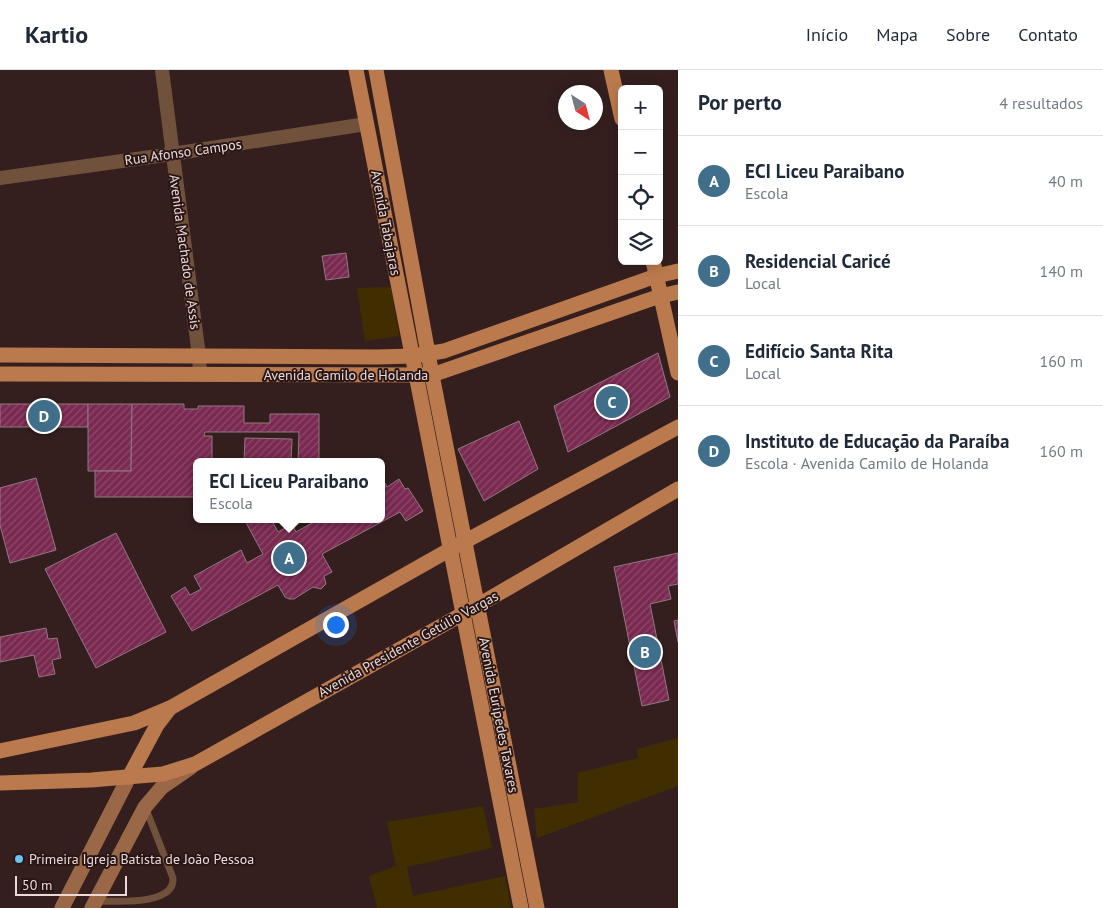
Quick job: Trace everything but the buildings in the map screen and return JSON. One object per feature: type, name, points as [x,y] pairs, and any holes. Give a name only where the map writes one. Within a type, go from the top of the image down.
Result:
[{"type":"main road","name":"Avenida Tabajaras","points":[[356,70],[417,377]]},
{"type":"main road","name":"Avenida Tabajaras","points":[[376,70],[432,376]]},
{"type":"main road","points":[[611,70],[618,101]]},
{"type":"main road","points":[[654,265],[678,373]]},
{"type":"main road","name":"Avenida Camilo de Holanda","points":[[0,355],[413,356],[429,354],[465,344],[656,276],[678,270]]},
{"type":"main road","name":"Avenida Camilo de Holanda","points":[[0,374],[432,376],[660,296],[678,292]]},
{"type":"main road","name":"Avenida Eurípedes Tavares","points":[[432,376],[537,908]]},
{"type":"main road","name":"Avenida Eurípedes Tavares","points":[[417,377],[521,908]]},
{"type":"main road","points":[[0,751],[134,723],[170,708],[450,550],[678,427]]},
{"type":"main road","name":"Avenida Presidente Getúlio Vargas","points":[[0,782],[91,780],[163,774],[195,764],[477,606],[678,489]]},
{"type":"main road","points":[[62,908],[157,725],[170,708]]},
{"type":"main road","points":[[94,905],[145,807],[162,787],[195,764]]},
{"type":"street","name":"Avenida Machado de Assis","points":[[162,70],[200,356],[200,374]]},
{"type":"street","name":"Rua Afonso Campos","points":[[0,178],[366,124]]},
{"type":"lane","points":[[94,905],[161,896],[170,890],[173,884],[172,878],[145,807]]},
{"type":"shaded area","points":[[391,287],[399,336],[365,341],[357,288]]},
{"type":"shaded area","points":[[678,738],[678,786],[537,838],[534,809],[578,802],[578,773],[638,758],[637,749]]},
{"type":"shaded area","points":[[483,806],[492,848],[407,867],[413,896],[505,876],[511,908],[377,908],[369,876],[396,866],[387,822]]},
{"type":"place","name":"Edifício Santa Rita","points":[[612,402]]},
{"type":"place","name":"Instituto de Educação da Paraíba","points":[[44,416]]},
{"type":"place","name":"ECI Liceu Paraibano","points":[[289,558]]},
{"type":"place","name":"Residencial Caricé","points":[[645,652]]},
{"type":"place","name":"Primeira Igreja Batista de João Pessoa","points":[[19,859]]}]
